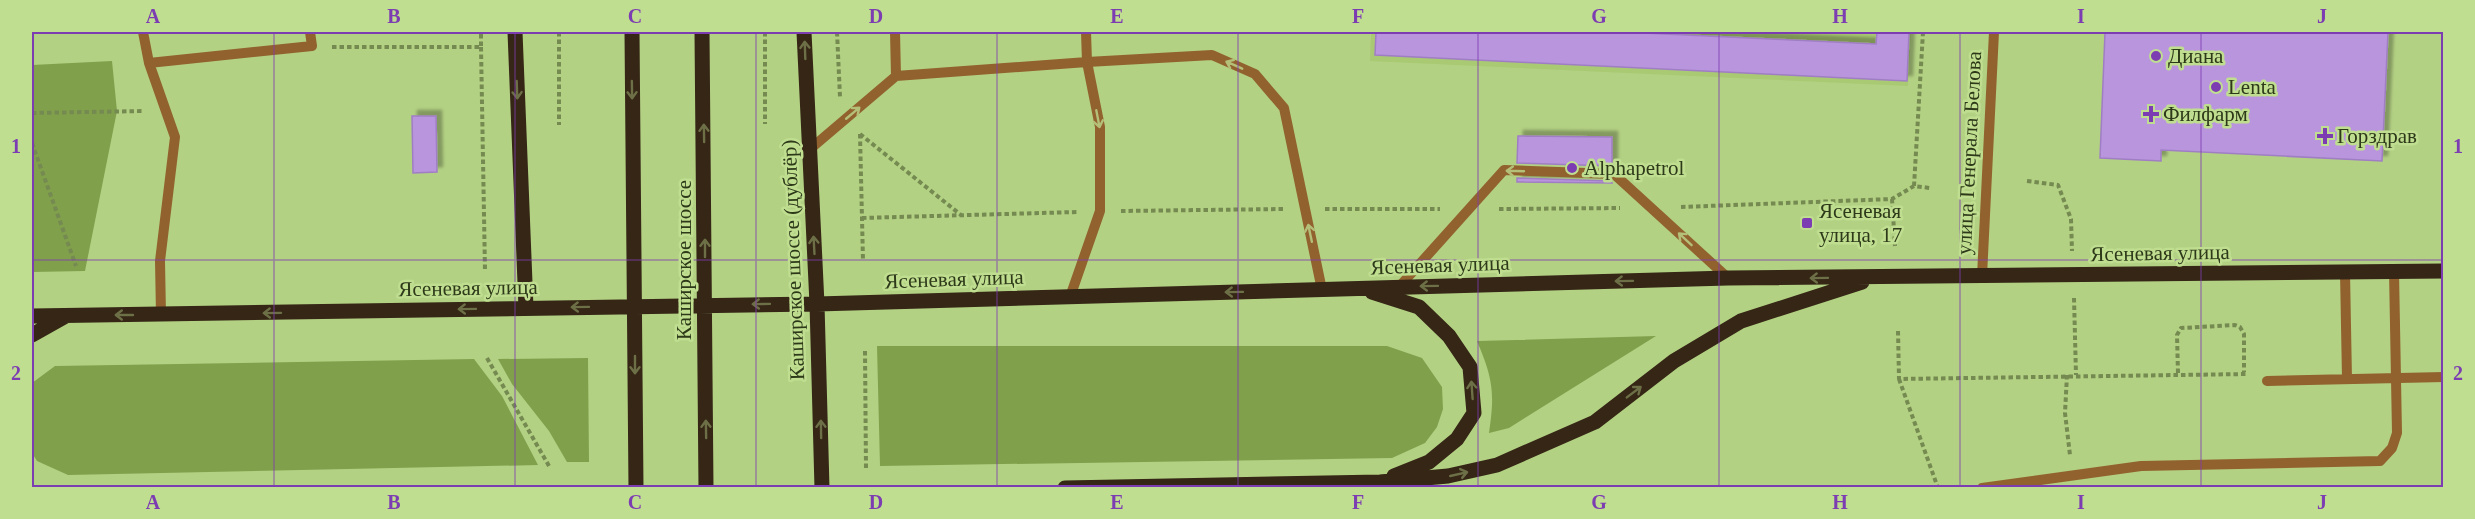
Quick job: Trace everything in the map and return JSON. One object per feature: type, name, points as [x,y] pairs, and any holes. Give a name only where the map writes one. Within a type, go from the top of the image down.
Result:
[{"type":"main road","points":[[515,32],[526,308]]},
{"type":"main road","points":[[632,32],[636,488]]},
{"type":"main road","name":"Каширское шоссе","points":[[702,32],[706,488]]},
{"type":"main road","name":"Каширское шоссе (дублёр)","points":[[804,32],[817,304],[822,488]]},
{"type":"main road","name":"Ясеневая улица","points":[[32,316],[817,304],[1728,278],[2444,271]]},
{"type":"main road","name":"Ясеневая улица","points":[[1065,488],[1380,482],[1448,476],[1497,465],[1595,422],[1674,361],[1741,321],[1877,277]]},
{"type":"main road","points":[[1361,289],[1419,307],[1449,336],[1470,367],[1474,413],[1458,439],[1429,462],[1380,482]]},
{"type":"main road","points":[[32,335],[66,316]]},
{"type":"street","points":[[143,32],[148,63],[175,136],[159,261],[161,315]]},
{"type":"street","points":[[148,63],[312,46],[310,32]]},
{"type":"street","points":[[895,32],[896,76]]},
{"type":"street","points":[[1070,297],[1100,211],[1100,127],[1087,62],[1086,32]]},
{"type":"street","name":"улица Генерала Белова","points":[[1982,276],[1994,32]]},
{"type":"street","points":[[809,150],[896,76],[1212,55],[1255,74],[1284,108],[1322,290]]},
{"type":"street","points":[[1399,287],[1504,170],[1614,174],[1728,278]]},
{"type":"street","points":[[1982,488],[2141,466],[2380,461],[2392,448],[2397,433],[2394,271]]},
{"type":"street","points":[[2345,272],[2348,379]]},
{"type":"street","points":[[2267,381],[2444,377]]},
{"type":"path","points":[[481,32],[485,271]]},
{"type":"path","points":[[559,32],[559,125]]},
{"type":"path","points":[[765,32],[765,124]]},
{"type":"path","points":[[837,32],[840,106]]},
{"type":"path","points":[[1914,186],[1923,32]]},
{"type":"path","points":[[312,46],[481,47]]},
{"type":"path","points":[[32,113],[165,110]]},
{"type":"path","points":[[863,261],[860,133],[961,216]]},
{"type":"path","points":[[32,143],[76,266]]},
{"type":"path","points":[[2026,182],[2058,185]]},
{"type":"path","points":[[862,218],[1100,211],[1651,208],[1892,199],[1914,186],[1930,188]]},
{"type":"path","points":[[1892,199],[1895,246]]},
{"type":"path","points":[[2178,373],[2177,335],[2181,328],[2235,326],[2240,327],[2244,334],[2244,372]]},
{"type":"path","points":[[1898,331],[1899,379],[1938,488]]},
{"type":"path","points":[[865,351],[866,469]]},
{"type":"path","points":[[487,358],[549,466]]},
{"type":"path","points":[[1899,379],[2244,372],[2267,381]]},
{"type":"path","points":[[2067,375],[2065,412],[2073,474]]},
{"type":"shaded area","points":[[1371,32],[1911,32],[1908,86],[1370,61]]},
{"type":"shaded area","points":[[112,61],[117,111],[85,271],[32,272],[32,65]]},
{"type":"shaded area","points":[[1656,336],[1509,428],[1489,433],[1492,407],[1491,386],[1477,341]]},
{"type":"shaded area","points":[[877,346],[1387,346],[1422,358],[1442,387],[1443,409],[1437,427],[1425,443],[1392,458],[880,466]]},
{"type":"shaded area","points":[[588,358],[589,462],[567,462],[549,431],[512,384],[498,359]]},
{"type":"shaded area","points":[[474,359],[502,396],[538,465],[68,475],[37,461],[32,453],[32,383],[55,366]]},
{"type":"building","points":[[1376,32],[1622,32],[1876,44],[1877,32],[1909,32],[1907,81],[1375,55]]},
{"type":"building","points":[[2105,32],[2388,32],[2382,161],[2161,150],[2161,161],[2100,158]]},
{"type":"building","points":[[412,116],[436,116],[437,172],[413,173]]},
{"type":"building","points":[[1518,136],[1612,137],[1612,166],[1517,163]]},
{"type":"building","points":[[1517,178],[1611,181],[1612,183],[1517,182]]},
{"type":"place","name":"Диана","points":[[2156,56]]},
{"type":"place","name":"Lenta","points":[[2216,87]]},
{"type":"place","name":"Филфарм","points":[[2151,114]]},
{"type":"place","name":"Горздрав","points":[[2325,136]]},
{"type":"place","name":"Alphapetrol","points":[[1572,168]]},
{"type":"place","name":"Ясеневая улица, 17","points":[[1807,223]]}]
